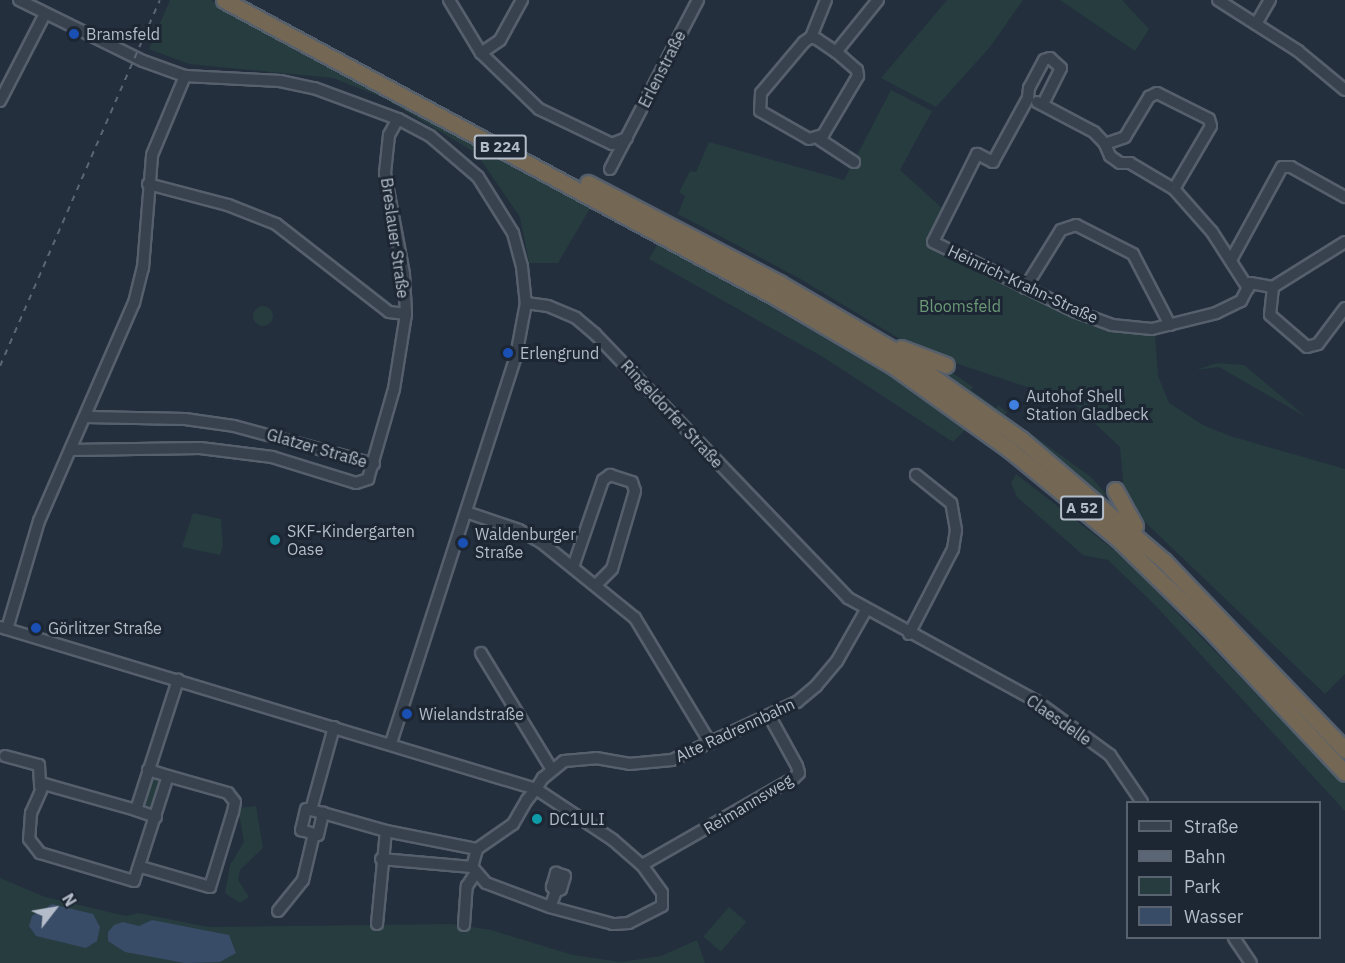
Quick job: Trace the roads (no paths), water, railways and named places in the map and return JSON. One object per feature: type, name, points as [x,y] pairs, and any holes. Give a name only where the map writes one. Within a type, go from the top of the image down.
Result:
[{"type":"highway","name":"B 224","points":[[224,0],[777,290]]},
{"type":"highway","name":"B 224","points":[[243,0],[777,290]]},
{"type":"highway","name":"A 52","points":[[777,290],[882,343],[1021,439],[1164,561],[1345,750]]},
{"type":"highway","name":"A 52","points":[[777,290],[896,368],[1063,492],[1201,620],[1345,773]]},
{"type":"highway","points":[[882,343],[946,365]]},
{"type":"highway","points":[[1115,490],[1121,506],[1164,561]]},
{"type":"street","points":[[19,0],[143,62],[185,76],[280,81],[314,88],[398,119],[458,156],[497,202],[513,233],[522,267],[526,303],[516,356],[392,744]]},
{"type":"street","points":[[449,0],[481,53],[539,109],[612,144],[627,138]]},
{"type":"street","points":[[481,53],[500,40],[522,0]]},
{"type":"street","name":"Erlenstraße","points":[[610,169],[698,0]]},
{"type":"street","points":[[826,0],[811,37],[779,69],[761,93],[758,104],[762,114],[809,139],[819,139],[854,162]]},
{"type":"street","points":[[836,52],[878,0]]},
{"type":"street","points":[[1218,0],[1256,24],[1345,90]]},
{"type":"street","points":[[1256,24],[1270,0]]},
{"type":"street","points":[[0,101],[45,14]]},
{"type":"street","points":[[811,37],[836,52],[857,70],[858,76],[819,139]]},
{"type":"street","name":"Heinrich-Krahn-Straße","points":[[1043,104],[1060,69],[1056,60],[1044,60],[1029,88],[1028,98],[993,162],[977,154],[933,242],[1025,288],[1112,325],[1152,328],[1199,318],[1241,301],[1248,288]]},
{"type":"street","points":[[185,76],[152,155],[143,268],[135,303],[87,417],[39,520],[4,628],[536,789],[580,815],[642,866],[662,893],[662,906],[630,923],[596,921],[486,883],[473,871],[381,859]]},
{"type":"street","points":[[1105,144],[1125,137],[1149,97],[1157,93],[1209,119],[1211,126],[1174,189]]},
{"type":"street","points":[[1028,98],[1094,132],[1105,144],[1110,156],[1120,163],[1130,163],[1174,189],[1231,260],[1248,288]]},
{"type":"street","name":"Breslauer Straße","points":[[374,464],[402,352],[406,314],[404,274],[385,173],[389,135],[398,119]]},
{"type":"street","points":[[1231,260],[1282,167],[1291,167],[1345,197]]},
{"type":"street","points":[[148,184],[228,205],[276,224],[389,312],[406,314]]},
{"type":"street","points":[[1025,288],[1061,230],[1076,225],[1133,254],[1170,325]]},
{"type":"street","points":[[1248,288],[1250,283],[1273,287],[1343,246]]},
{"type":"street","points":[[1273,287],[1270,315],[1307,347],[1314,348],[1337,324],[1337,316],[1345,308]]},
{"type":"street","name":"Ringeldorfer Straße","points":[[526,303],[548,306],[576,318],[595,334],[834,585],[866,610],[957,659]]},
{"type":"street","name":"Glatzer Straße","points":[[72,450],[200,448],[272,457],[356,483],[368,479],[374,464],[234,426],[184,419],[87,417]]},
{"type":"street","points":[[573,567],[603,480],[610,475],[632,482],[635,491],[612,569],[596,585]]},
{"type":"street","points":[[909,634],[952,549],[956,530],[951,503],[916,475]]},
{"type":"street","points":[[466,512],[519,530],[573,567],[635,618],[649,635],[710,743]]},
{"type":"street","name":"Alte Radrennbahn","points":[[551,768],[579,757],[629,764],[672,760],[770,717],[816,686],[837,661],[866,610]]},
{"type":"street","points":[[464,925],[466,886],[473,871],[477,849],[513,824],[551,768],[481,653]]},
{"type":"street","name":"Claesdelle","points":[[957,659],[1036,701],[1110,755],[1141,801]]},
{"type":"street","points":[[136,810],[178,680]]},
{"type":"street","name":"Reimannsweg","points":[[642,866],[795,778],[799,773],[797,766],[770,717]]},
{"type":"street","points":[[311,810],[334,727]]},
{"type":"street","points":[[5,756],[39,765],[40,787],[28,834],[40,853],[129,881],[138,877],[168,776]]},
{"type":"street","points":[[141,867],[210,887],[235,802],[228,793],[148,770]]},
{"type":"street","points":[[40,787],[48,784],[156,817]]},
{"type":"street","points":[[323,813],[318,835],[300,830],[306,808],[386,831],[477,849]]},
{"type":"street","points":[[377,924],[381,859],[386,831]]},
{"type":"street","points":[[278,911],[303,880],[314,834]]},
{"type":"street","points":[[550,907],[556,891]]},
{"type":"street","points":[[1235,939],[1251,963]]},
{"type":"water","points":[[52,904],[93,914],[100,927],[97,941],[86,948],[36,936],[29,926],[32,916]]},
{"type":"water","points":[[152,920],[229,935],[236,953],[220,962],[185,963],[125,952],[108,941],[108,932],[114,925],[123,922],[139,926]]},
{"type":"railway","points":[[0,366],[160,0]]},
{"type":"place","name":"Bramsfeld","points":[[74,34]]},
{"type":"place","name":"Erlengrund","points":[[508,353]]},
{"type":"place","name":"Autohof Shell Station Gladbeck","points":[[1014,405]]},
{"type":"place","name":"SKF-Kindergarten Oase","points":[[275,540]]},
{"type":"place","name":"Waldenburger Straße","points":[[463,543]]},
{"type":"place","name":"Görlitzer Straße","points":[[36,628]]},
{"type":"place","name":"Wielandstraße","points":[[407,714]]},
{"type":"place","name":"DC1ULI","points":[[537,819]]},
{"type":"park label","name":"Bloomsfeld","points":[[960,306]]}]
